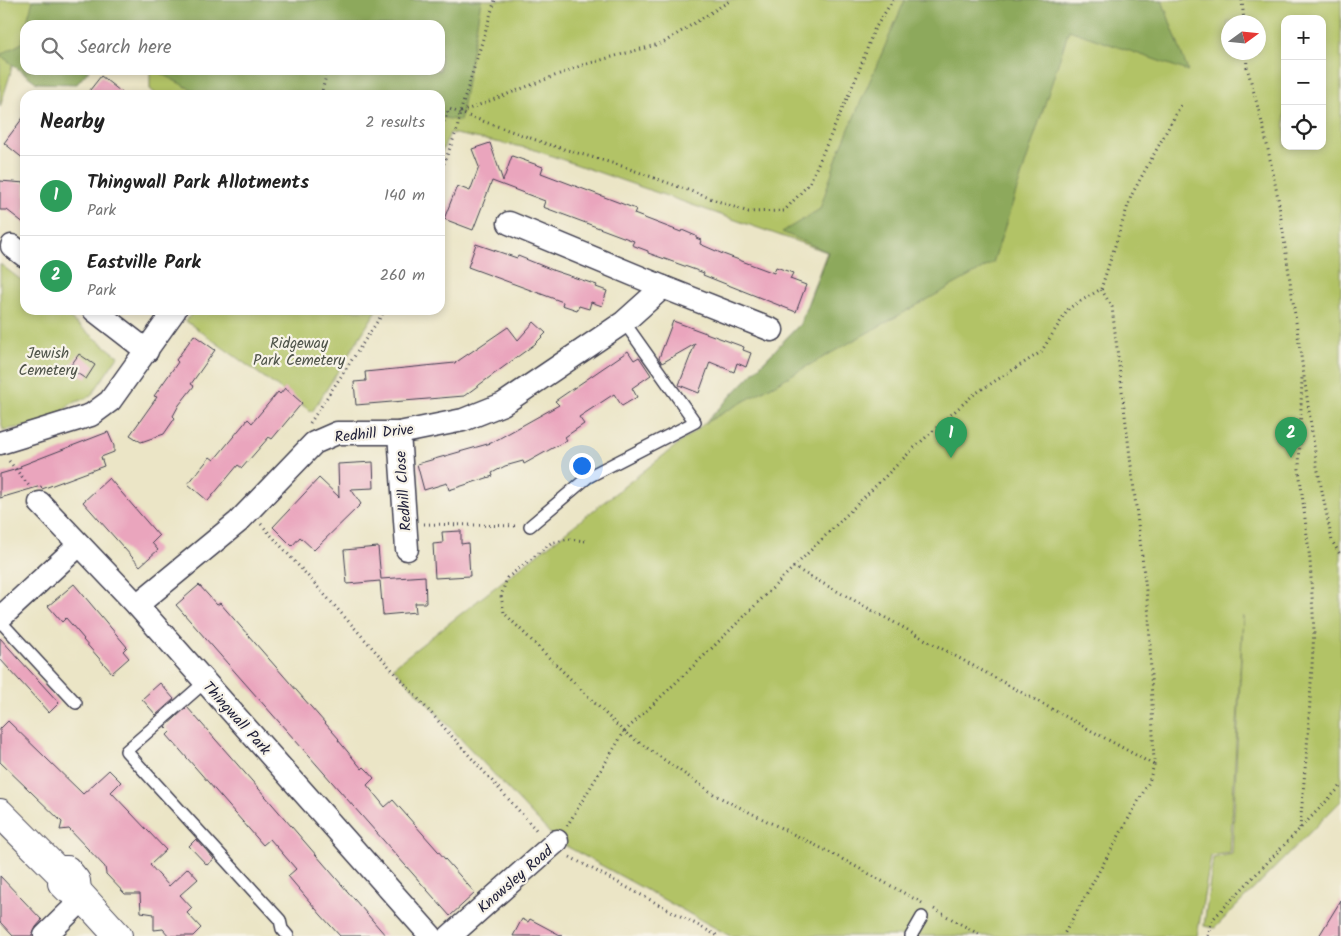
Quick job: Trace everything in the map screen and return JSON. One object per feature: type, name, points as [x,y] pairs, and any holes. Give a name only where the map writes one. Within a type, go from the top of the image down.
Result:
[{"type":"main road","points":[[0,813],[57,870],[67,870],[76,881],[80,894],[118,936]]},
{"type":"street","points":[[508,223],[772,330]]},
{"type":"street","name":"Redhill Drive","points":[[137,605],[238,522],[314,443],[337,434],[399,433],[463,420],[503,404],[624,322],[663,287]]},
{"type":"street","points":[[100,315],[147,351]]},
{"type":"street","points":[[1,442],[91,415],[110,401],[172,315]]},
{"type":"street","name":"Redhill Close","points":[[399,433],[407,549]]},
{"type":"street","name":"Thingwall Park","points":[[36,496],[79,545],[137,605],[431,936]]},
{"type":"street","points":[[0,619],[79,545]]},
{"type":"street","name":"Knowsley Road","points":[[450,936],[554,844]]},
{"type":"street","points":[[45,936],[80,894]]},
{"type":"lane","points":[[530,526],[588,476],[695,422],[624,322]]},
{"type":"lane","points":[[0,619],[76,703]]},
{"type":"lane","points":[[205,682],[126,751],[280,920],[282,929],[288,936]]},
{"type":"lane","points":[[911,936],[922,917]]},
{"type":"path","points":[[445,160],[457,130],[460,113],[495,0]]},
{"type":"path","points":[[460,113],[583,65],[663,43],[731,0]]},
{"type":"path","points":[[445,119],[449,109],[550,145],[619,165],[748,212],[784,211],[808,184],[857,76],[874,30],[893,0]]},
{"type":"path","points":[[1242,0],[1243,15]]},
{"type":"path","points":[[1247,60],[1278,198],[1317,466],[1332,541],[1341,556]]},
{"type":"path","points":[[322,90],[326,75]]},
{"type":"path","points":[[554,844],[624,732],[709,651],[914,448],[973,395],[1041,352],[1070,308],[1101,288],[1130,196],[1182,103]]},
{"type":"path","points":[[1063,936],[1149,782],[1154,765],[1149,615],[1112,306],[1101,288]]},
{"type":"path","points":[[314,443],[310,422],[382,315]]},
{"type":"path","points":[[1300,828],[1314,630],[1310,560],[1299,469],[1303,367]]},
{"type":"path","points":[[1,442],[6,456],[36,496]]},
{"type":"path","points":[[249,511],[554,844],[718,936]]},
{"type":"path","points":[[406,524],[530,526]]},
{"type":"path","points":[[585,540],[568,539],[551,543],[507,578],[501,596],[504,612],[624,732],[715,795],[831,853],[982,936]]},
{"type":"path","points":[[792,567],[1154,765]]},
{"type":"path","points":[[1208,936],[1212,920],[1341,786]]},
{"type":"green space","points":[[0,0],[69,0],[64,20],[20,20],[20,63],[13,61],[0,107]]},
{"type":"green space","points":[[33,0],[481,0],[460,121],[445,118],[445,90],[192,90],[164,75],[445,75],[445,20],[27,20]]},
{"type":"green space","points":[[154,0],[1341,0],[1341,801],[1215,928],[1204,926],[1213,858],[1232,854],[1243,616],[1230,853],[1211,856],[1197,936],[730,936],[557,841],[393,667],[705,423],[800,324],[827,252],[532,149],[450,133],[445,144],[445,90],[151,90],[150,75],[445,75],[445,20],[146,20]]},
{"type":"green space","points":[[905,0],[1162,0],[1188,71],[1069,30],[993,263],[705,423],[800,324],[828,252],[782,232],[820,209],[838,154]]},
{"type":"green space","points":[[20,44],[20,70],[0,55]]},
{"type":"green space","points":[[26,75],[85,75],[77,84],[37,83]]},
{"type":"green space","name":"Jewish Cemetery","points":[[0,264],[20,279],[20,315],[65,315],[118,356],[91,396],[71,404],[50,423],[3,430],[0,417]]},
{"type":"green space","name":"Ridgeway Park Cemetery","points":[[190,315],[374,315],[312,412],[186,321]]},
{"type":"building","points":[[101,76],[119,90],[90,90]]},
{"type":"building","points":[[20,122],[20,156],[4,143]]},
{"type":"building","points":[[490,143],[503,181],[512,156],[543,167],[541,173],[636,209],[634,214],[696,236],[696,238],[701,240],[700,244],[723,254],[774,273],[776,267],[793,273],[790,279],[806,285],[796,312],[703,275],[704,273],[648,253],[648,251],[632,245],[634,241],[543,207],[545,201],[492,181],[473,230],[445,219],[457,186],[470,191],[479,167],[472,149]]},
{"type":"building","points":[[0,181],[20,183],[20,220],[7,210],[0,210]]},
{"type":"building","points":[[476,244],[517,258],[518,256],[597,285],[596,287],[607,291],[602,306],[591,302],[589,309],[579,306],[577,310],[562,305],[563,302],[468,267]]},
{"type":"building","points":[[673,321],[744,347],[743,350],[751,353],[746,367],[737,363],[734,372],[710,362],[699,393],[679,385],[695,344],[662,363],[659,358]]},
{"type":"building","points":[[534,322],[546,333],[535,344],[464,396],[356,405],[354,382],[366,381],[365,372],[455,363],[508,327],[518,340]]},
{"type":"building","points":[[194,335],[215,350],[191,384],[194,386],[179,405],[173,416],[175,418],[164,434],[141,442],[130,435],[157,397],[154,396]]},
{"type":"building","points":[[628,351],[634,360],[639,357],[651,375],[632,388],[637,397],[622,406],[614,394],[579,417],[584,424],[565,437],[567,440],[524,464],[523,461],[505,466],[492,473],[493,476],[449,490],[447,483],[424,490],[417,464],[491,443],[559,405],[555,401]]},
{"type":"building","points":[[79,354],[95,365],[86,379],[69,368]]},
{"type":"building","points":[[285,388],[302,403],[272,439],[269,437],[242,468],[238,465],[208,501],[188,484],[210,457],[214,460],[248,419],[252,423],[278,392],[280,394]]},
{"type":"building","points":[[108,432],[114,446],[114,452],[101,457],[104,466],[42,489],[41,486],[0,498],[0,474],[21,468],[20,466]]},
{"type":"building","points":[[373,462],[374,488],[351,489],[361,504],[314,550],[300,537],[292,546],[273,527],[319,478],[339,497],[338,464]]},
{"type":"building","points":[[109,478],[159,536],[152,543],[158,550],[140,566],[83,502]]},
{"type":"building","points":[[461,531],[461,544],[468,543],[470,576],[435,578],[433,544],[443,543],[442,532]]},
{"type":"building","points":[[378,547],[381,579],[425,576],[426,603],[415,603],[416,612],[383,615],[380,581],[347,584],[344,550]]},
{"type":"building","points":[[74,584],[127,647],[123,651],[129,658],[112,673],[66,618],[62,622],[48,606]]},
{"type":"building","points":[[199,585],[217,605],[220,603],[339,739],[362,769],[364,767],[369,772],[374,778],[367,785],[385,807],[393,800],[475,893],[450,916],[176,605]]},
{"type":"building","points":[[0,638],[59,703],[49,713],[0,659]]},
{"type":"building","points":[[160,683],[174,699],[156,715],[142,699]]},
{"type":"building","points":[[187,707],[386,936],[340,936],[321,915],[288,876],[296,869],[270,839],[263,845],[167,735],[170,732],[165,727]]},
{"type":"building","points":[[8,721],[83,794],[109,770],[121,782],[111,792],[166,850],[150,865],[169,886],[188,868],[198,879],[180,895],[192,908],[187,913],[201,928],[193,936],[169,936],[163,929],[154,930],[154,914],[141,912],[140,894],[125,894],[106,874],[105,867],[69,829],[60,830],[62,822],[0,762],[0,729]]},
{"type":"building","points":[[196,839],[214,859],[207,865],[189,846]]},
{"type":"building","points":[[0,876],[42,920],[32,936],[13,936],[0,922]]},
{"type":"building","points":[[1341,900],[1341,936],[1319,936]]},
{"type":"building","points":[[522,919],[528,922],[530,919],[562,936],[513,936]]},
{"type":"place","name":"Thingwall Park Allotments","points":[[951,458]]},
{"type":"place","name":"Eastville Park","points":[[1291,458]]}]
